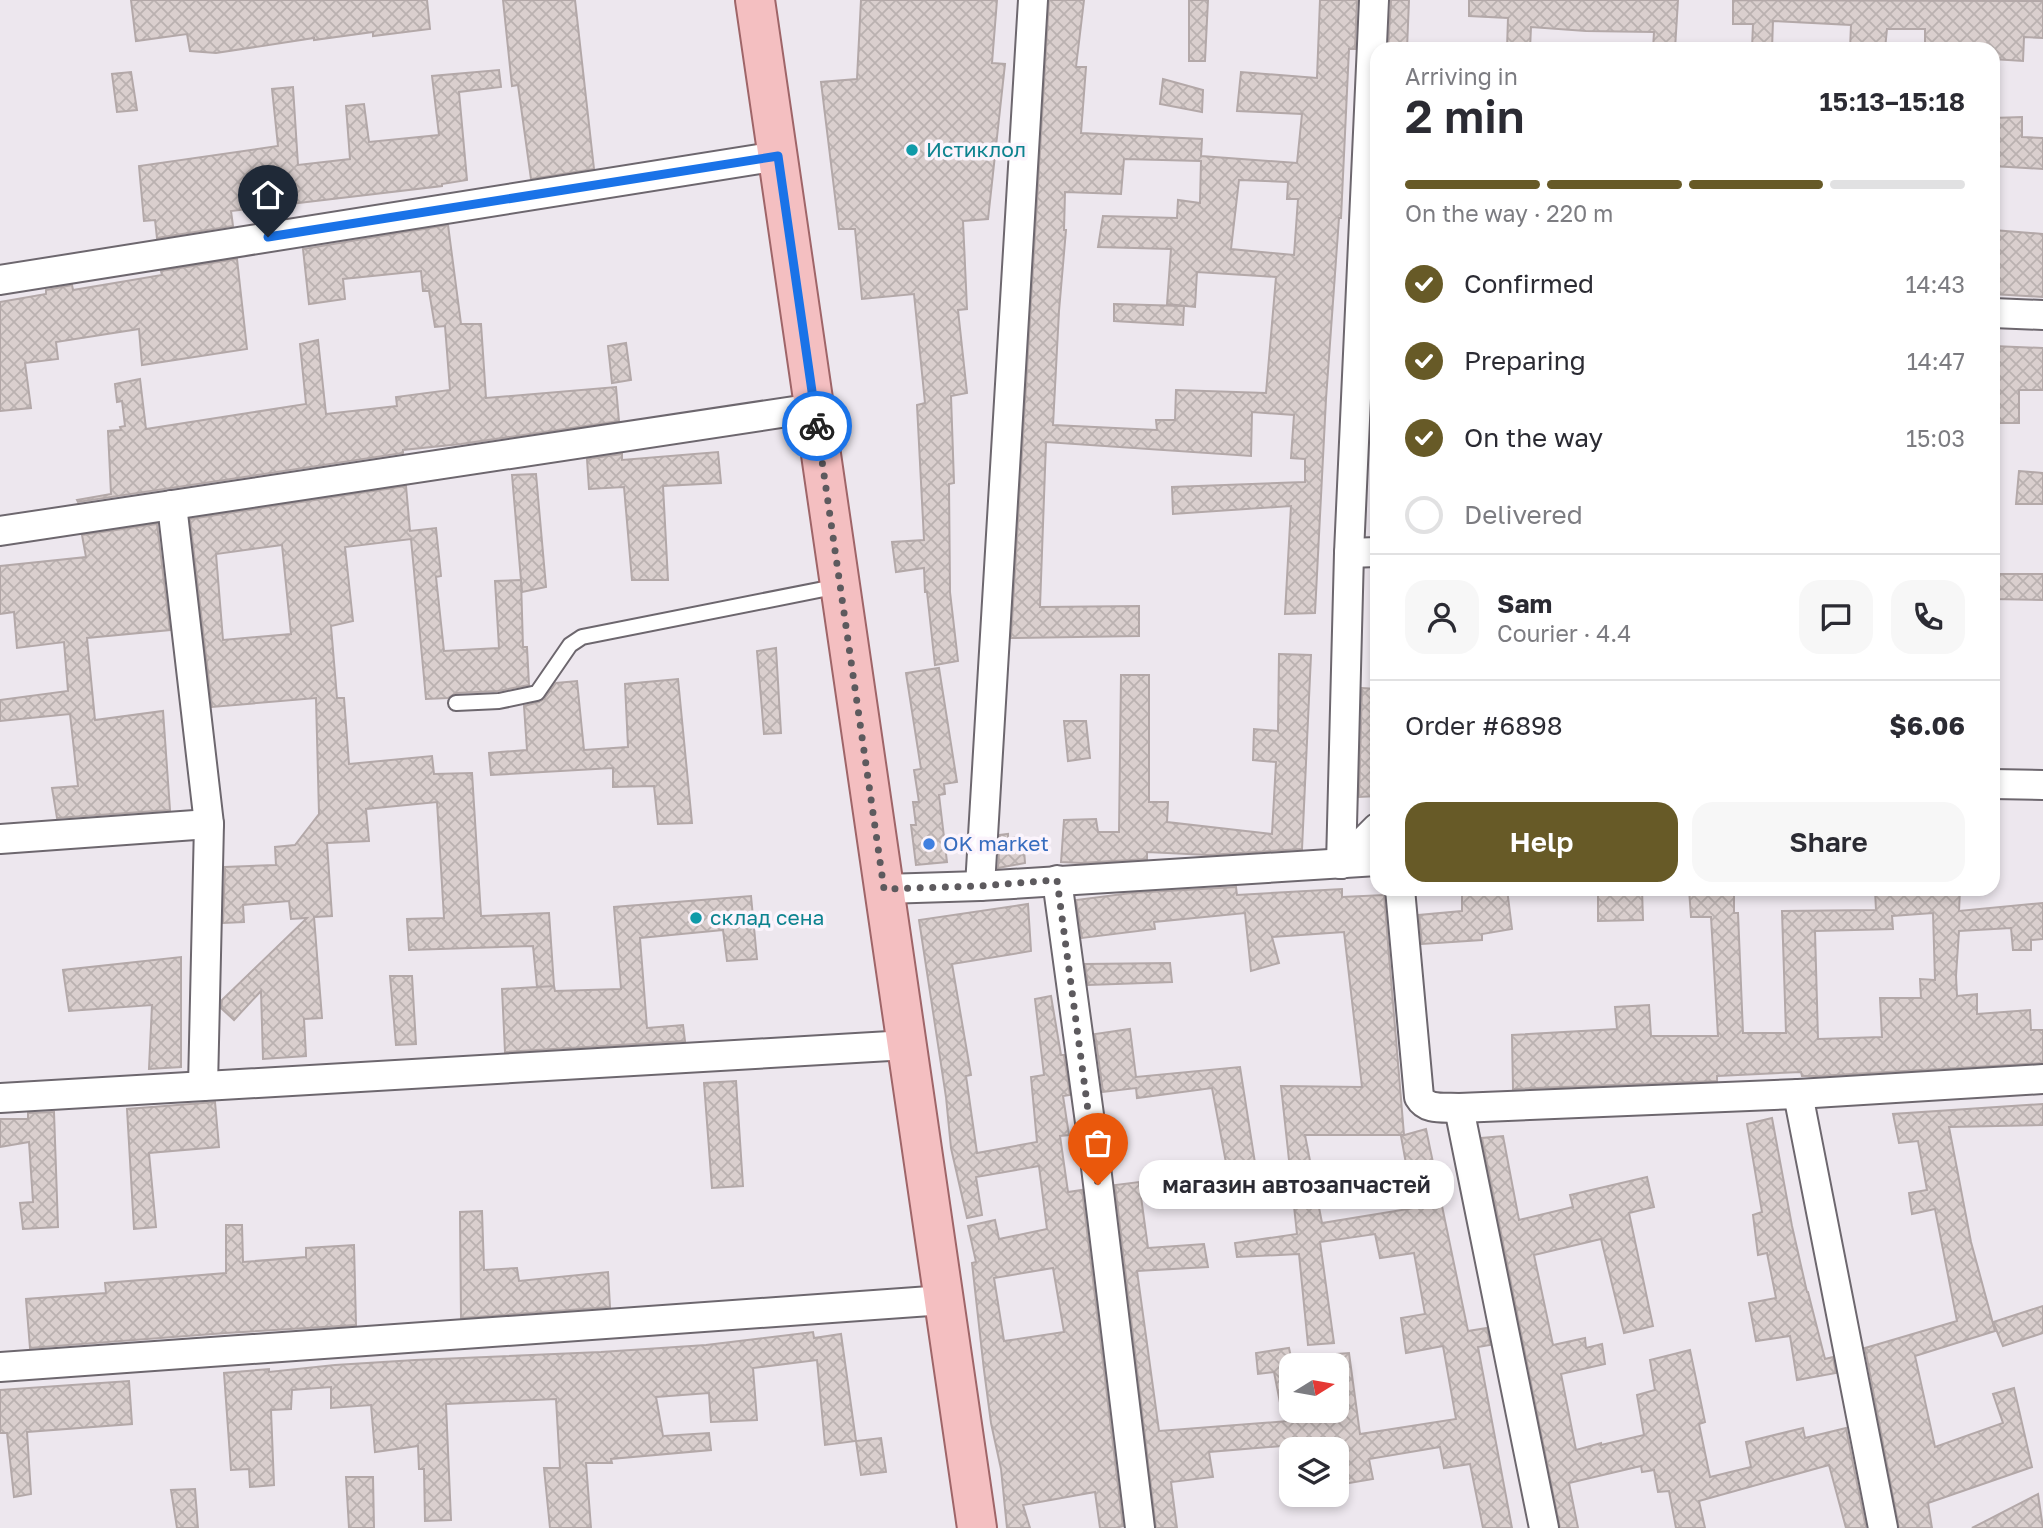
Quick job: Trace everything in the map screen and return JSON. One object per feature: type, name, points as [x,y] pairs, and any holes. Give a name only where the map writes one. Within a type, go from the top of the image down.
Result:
[{"type":"main road","points":[[755,0],[977,1528]]},
{"type":"street","points":[[980,886],[1033,0]]},
{"type":"street","points":[[1373,42],[1374,0]]},
{"type":"street","points":[[0,280],[778,156]]},
{"type":"street","points":[[1341,864],[1349,553],[1369,296],[1370,237]]},
{"type":"street","points":[[2000,313],[2043,315]]},
{"type":"street","points":[[0,531],[814,408]]},
{"type":"street","points":[[172,505],[209,824],[203,1086]]},
{"type":"street","points":[[1349,553],[1370,552]]},
{"type":"street","points":[[2000,784],[2043,785]]},
{"type":"street","points":[[0,839],[209,824]]},
{"type":"street","points":[[1341,864],[1370,835]]},
{"type":"street","points":[[884,889],[980,886],[1370,862]]},
{"type":"street","points":[[1057,880],[1140,1528]]},
{"type":"street","points":[[1401,896],[1419,1097],[1430,1107],[1798,1094],[2043,1079]]},
{"type":"street","points":[[0,1098],[907,1045]]},
{"type":"street","points":[[1798,1094],[1883,1528]]},
{"type":"street","points":[[1459,1108],[1544,1528]]},
{"type":"street","points":[[0,1367],[944,1300]]},
{"type":"lane","points":[[456,703],[499,701],[537,693],[570,645],[582,636],[840,586]]},
{"type":"building","points":[[131,0],[427,0],[430,29],[373,36],[373,32],[314,38],[216,53],[190,51],[187,34],[136,41]]},
{"type":"building","points":[[503,0],[575,0],[594,169],[531,179],[518,85],[512,86]]},
{"type":"building","name":"Истиклол","points":[[861,0],[997,0],[992,63],[1005,64],[988,219],[963,221],[967,309],[958,310],[967,393],[951,396],[954,483],[949,484],[950,592],[958,661],[935,665],[924,568],[896,572],[892,542],[924,540],[917,405],[925,403],[914,294],[862,299],[855,229],[839,229],[821,82],[857,79]]},
{"type":"building","points":[[1049,0],[1084,0],[1076,67],[1086,67],[1081,133],[1202,139],[1201,156],[1297,163],[1302,114],[1237,111],[1241,72],[1317,78],[1320,0],[1357,0],[1355,49],[1349,49],[1341,218],[1326,399],[1315,613],[1285,614],[1291,506],[1173,514],[1172,487],[1305,482],[1305,459],[1291,458],[1294,415],[1252,412],[1251,456],[1046,442],[1040,607],[1139,606],[1139,636],[1011,638]],"holes":[[[1124,159],[1201,161],[1200,203],[1178,200],[1177,218],[1103,216],[1098,247],[1171,249],[1167,304],[1195,307],[1197,272],[1276,277],[1266,393],[1176,390],[1175,420],[1156,420],[1157,430],[1053,425],[1066,230],[1065,192],[1121,194]],[[1239,180],[1288,182],[1287,199],[1298,199],[1294,255],[1231,249]]]},
{"type":"building","points":[[1189,0],[1208,0],[1205,61],[1189,61]]},
{"type":"building","points":[[1391,0],[1409,0],[1407,42],[1388,42]]},
{"type":"building","points":[[1469,0],[1678,0],[1675,42],[1653,42],[1654,32],[1531,27],[1530,42],[1507,42],[1508,18],[1469,16]]},
{"type":"building","points":[[1733,0],[2043,1],[2043,38],[2024,37],[2023,61],[2000,59],[2000,42],[1925,42],[1925,29],[1887,29],[1886,42],[1850,42],[1851,25],[1773,21],[1772,42],[1752,42],[1753,24],[1733,24]]},
{"type":"building","points":[[499,70],[501,87],[459,92],[467,180],[442,186],[231,211],[233,226],[157,238],[155,220],[144,221],[139,166],[278,146],[272,89],[293,87],[298,165],[350,159],[346,106],[364,104],[369,142],[439,135],[432,76]]},
{"type":"building","points":[[131,72],[137,110],[117,112],[112,74]]},
{"type":"building","points":[[1163,79],[1203,90],[1202,112],[1160,104]]},
{"type":"building","points":[[2022,117],[2022,137],[2043,138],[2043,169],[2000,166],[2000,118]]},
{"type":"building","points":[[448,225],[461,324],[481,324],[486,398],[616,387],[619,421],[403,450],[403,453],[78,502],[77,500],[111,494],[108,431],[121,430],[120,427],[125,426],[122,401],[117,402],[115,384],[140,379],[146,429],[306,404],[300,344],[318,340],[326,414],[397,406],[396,397],[450,390],[445,326],[435,327],[429,291],[423,291],[421,271],[343,279],[345,299],[309,304],[303,249]]},
{"type":"building","points":[[2000,231],[2043,234],[2043,297],[2000,294]]},
{"type":"building","points":[[237,259],[247,349],[142,365],[139,329],[56,342],[58,359],[25,363],[31,408],[0,411],[0,302],[46,294],[46,290],[72,285],[73,290],[162,275],[161,271]]},
{"type":"building","points":[[1114,304],[1184,306],[1183,325],[1114,321]]},
{"type":"building","points":[[626,343],[631,380],[612,383],[608,346]]},
{"type":"building","points":[[2000,346],[2043,348],[2043,390],[2019,390],[2019,423],[2000,423]]},
{"type":"building","points":[[718,452],[721,483],[663,486],[668,580],[632,580],[624,487],[589,489],[587,459],[622,454],[622,460]]},
{"type":"building","points":[[2019,471],[2043,473],[2043,504],[2016,504]]},
{"type":"building","points":[[536,474],[546,587],[522,592],[512,475]]},
{"type":"building","points":[[406,486],[410,531],[436,528],[441,576],[436,577],[444,651],[499,648],[495,581],[521,580],[523,647],[527,647],[529,685],[426,699],[411,539],[345,547],[353,621],[331,626],[337,698],[344,698],[349,764],[432,756],[434,774],[472,773],[481,916],[549,913],[555,991],[621,989],[614,907],[751,896],[757,959],[727,961],[723,930],[640,938],[647,1028],[683,1025],[685,1041],[505,1052],[502,989],[537,987],[533,946],[409,950],[407,919],[444,918],[437,802],[366,809],[369,841],[327,843],[332,916],[314,917],[322,1018],[304,1019],[306,1056],[263,1059],[261,991],[234,1020],[221,1008],[222,1000],[307,918],[291,919],[289,901],[243,905],[244,922],[223,923],[225,867],[276,865],[275,847],[295,845],[319,814],[316,698],[212,707],[190,519]],"holes":[[[282,545],[291,634],[223,640],[216,554]]]},
{"type":"building","points":[[157,524],[170,630],[87,638],[95,720],[163,711],[170,810],[57,818],[52,788],[78,786],[70,714],[0,721],[0,700],[68,691],[64,642],[17,648],[14,612],[0,614],[0,566],[86,557],[82,535]]},
{"type":"building","points":[[2000,574],[2043,574],[2043,600],[2000,599]]},
{"type":"building","points":[[776,648],[781,733],[764,734],[757,651]]},
{"type":"building","points":[[1279,654],[1311,655],[1302,849],[1208,855],[1147,852],[1147,859],[1061,862],[1064,820],[1096,819],[1098,832],[1119,832],[1121,675],[1149,675],[1149,802],[1168,802],[1167,822],[1272,834],[1276,762],[1253,760],[1254,729],[1278,731]]},
{"type":"building","points":[[939,668],[957,782],[944,784],[945,794],[939,795],[947,862],[916,865],[911,825],[916,825],[913,802],[919,802],[914,770],[921,769],[906,673]]},
{"type":"building","points":[[678,679],[692,823],[658,824],[654,786],[613,787],[613,768],[491,775],[489,753],[527,750],[524,706],[544,699],[556,683],[577,681],[584,750],[628,747],[625,684]]},
{"type":"building","points":[[1362,688],[1370,689],[1370,796],[1359,797]]},
{"type":"building","points":[[1064,721],[1086,721],[1090,758],[1068,761]]},
{"type":"building","points":[[1008,834],[1008,838],[1023,837],[1025,863],[998,868],[1000,835]]},
{"type":"building","points":[[1236,887],[1237,895],[1342,889],[1342,897],[1384,896],[1404,1135],[1305,1135],[1322,1223],[1414,1208],[1401,1136],[1426,1129],[1468,1331],[1487,1328],[1490,1345],[1478,1347],[1512,1528],[1483,1528],[1470,1464],[1444,1468],[1440,1447],[1369,1459],[1373,1479],[1349,1483],[1349,1437],[1279,1437],[1279,1446],[1209,1452],[1213,1477],[1171,1482],[1177,1528],[1156,1528],[1115,1185],[1139,1182],[1148,1248],[1204,1244],[1208,1267],[1137,1271],[1159,1431],[1279,1422],[1349,1423],[1349,1353],[1360,1434],[1456,1419],[1443,1346],[1406,1353],[1401,1318],[1425,1314],[1414,1253],[1380,1258],[1375,1234],[1320,1242],[1334,1343],[1308,1345],[1299,1254],[1237,1257],[1235,1243],[1297,1234],[1281,1086],[1362,1087],[1344,932],[1272,937],[1279,963],[1251,971],[1245,913],[1154,922],[1155,929],[1082,938],[1076,900],[1131,893]]},
{"type":"building","points":[[1462,896],[1508,896],[1512,929],[1482,934],[1482,940],[1422,944],[1419,915],[1462,911]]},
{"type":"building","points":[[1598,896],[1642,896],[1643,920],[1598,921]]},
{"type":"building","points":[[1690,896],[1734,896],[1734,913],[1738,913],[1743,1033],[1786,1033],[1782,911],[1876,910],[1875,896],[1960,896],[1959,911],[2043,903],[2043,939],[2031,940],[2031,950],[2013,950],[2011,928],[1959,931],[1956,976],[1957,996],[1977,994],[1977,1014],[2030,1010],[2031,1030],[2043,1030],[2043,1063],[1818,1076],[1802,1076],[1801,1072],[1717,1076],[1717,1081],[1513,1089],[1512,1035],[1617,1029],[1615,1007],[1649,1005],[1651,1036],[1718,1036],[1711,917],[1691,917]],"holes":[[[1933,913],[1935,980],[1920,979],[1921,998],[1880,998],[1882,1037],[1818,1039],[1815,931],[1893,929],[1892,916]]]},
{"type":"building","points":[[1028,904],[1031,951],[952,964],[971,1075],[966,1076],[977,1153],[1037,1142],[1031,1077],[1044,1075],[1035,999],[1051,996],[1070,1095],[1063,1096],[1069,1135],[1060,1136],[1068,1192],[1082,1190],[1123,1526],[1100,1528],[1095,1492],[1023,1505],[1030,1528],[1007,1528],[1001,1469],[984,1370],[972,1263],[976,1262],[968,1226],[995,1220],[999,1239],[1047,1229],[1039,1166],[976,1177],[982,1215],[967,1218],[951,1148],[946,1097],[919,920]],"holes":[[[1053,1268],[1064,1332],[1004,1341],[994,1278]]]},
{"type":"building","points":[[181,957],[181,1067],[149,1069],[152,1005],[69,1011],[63,970]]},
{"type":"building","points":[[1170,963],[1172,982],[1088,985],[1085,964]]},
{"type":"building","points":[[390,976],[412,976],[416,1044],[396,1045]]},
{"type":"building","points":[[1130,1029],[1136,1077],[1240,1067],[1255,1163],[1227,1168],[1212,1088],[1137,1098],[1136,1088],[1103,1092],[1095,1034]]},
{"type":"building","points":[[736,1081],[743,1186],[712,1188],[704,1083]]},
{"type":"building","points":[[215,1102],[219,1147],[149,1153],[156,1227],[134,1229],[127,1109]]},
{"type":"building","points":[[2043,1104],[2043,1125],[1949,1127],[1971,1242],[1995,1331],[1915,1356],[1935,1447],[2003,1423],[1993,1394],[2014,1388],[2032,1467],[1928,1503],[1932,1528],[1899,1528],[1865,1348],[1957,1321],[1935,1209],[1912,1214],[1909,1193],[1927,1190],[1918,1141],[1899,1143],[1893,1114]]},
{"type":"building","points":[[54,1112],[58,1227],[23,1229],[20,1203],[33,1202],[29,1142],[0,1147],[0,1119],[28,1119],[28,1113]]},
{"type":"building","points":[[1772,1118],[1807,1292],[1825,1359],[1833,1357],[1836,1373],[1797,1380],[1790,1336],[1756,1341],[1749,1303],[1776,1298],[1767,1253],[1758,1255],[1753,1215],[1762,1212],[1747,1124]]},
{"type":"building","points":[[1503,1136],[1519,1220],[1573,1207],[1570,1195],[1647,1177],[1654,1207],[1629,1213],[1653,1326],[1624,1333],[1601,1239],[1534,1255],[1553,1345],[1585,1338],[1586,1348],[1602,1344],[1605,1364],[1561,1374],[1576,1450],[1644,1435],[1637,1395],[1655,1390],[1650,1360],[1690,1350],[1705,1422],[1699,1424],[1710,1477],[1751,1467],[1746,1442],[1803,1428],[1805,1438],[1846,1428],[1866,1528],[1846,1528],[1829,1465],[1699,1501],[1705,1528],[1676,1528],[1669,1491],[1658,1492],[1654,1470],[1642,1472],[1641,1466],[1569,1483],[1578,1528],[1560,1528],[1482,1138]]},
{"type":"building","points":[[482,1211],[484,1270],[517,1268],[519,1281],[608,1272],[610,1307],[461,1318],[460,1212]]},
{"type":"building","points":[[226,1225],[242,1225],[243,1262],[306,1257],[306,1248],[354,1245],[356,1325],[30,1348],[26,1299],[106,1293],[105,1283],[226,1273]]},
{"type":"building","points":[[2043,1306],[2043,1333],[2003,1346],[1993,1322]]},
{"type":"building","points":[[813,1332],[814,1338],[841,1334],[856,1441],[825,1445],[817,1360],[753,1368],[757,1420],[711,1422],[709,1393],[656,1397],[663,1436],[709,1433],[711,1450],[611,1459],[612,1463],[586,1463],[591,1528],[550,1528],[544,1468],[560,1468],[556,1399],[446,1404],[451,1520],[425,1521],[424,1469],[419,1469],[418,1446],[375,1452],[371,1405],[331,1408],[331,1387],[292,1390],[291,1409],[271,1410],[274,1485],[250,1487],[249,1469],[231,1470],[224,1373],[706,1345]]},
{"type":"building","points":[[1289,1348],[1290,1353],[1279,1353],[1279,1398],[1274,1372],[1258,1374],[1256,1353]]},
{"type":"building","points":[[129,1381],[132,1424],[27,1432],[31,1494],[14,1497],[7,1433],[0,1433],[0,1390]]},
{"type":"building","points":[[881,1438],[886,1472],[861,1475],[856,1441]]},
{"type":"building","points":[[346,1477],[373,1477],[374,1528],[349,1528]]},
{"type":"building","points":[[195,1489],[198,1528],[177,1528],[171,1490]]},
{"type":"building","points":[[2038,1494],[2043,1528],[1972,1528]]},
{"type":"way so far","points":[[817,426],[884,889],[1057,880],[1098,1185]]},
{"type":"place","name":"Истиклол","points":[[912,150]]},
{"type":"place","name":"OK market","points":[[929,844]]},
{"type":"place","name":"склад сена","points":[[696,918]]},
{"type":"place","name":"магазин автозапчастей","points":[[1098,1185]]},
{"type":"route","points":[[268,237],[778,156],[817,426]]}]
